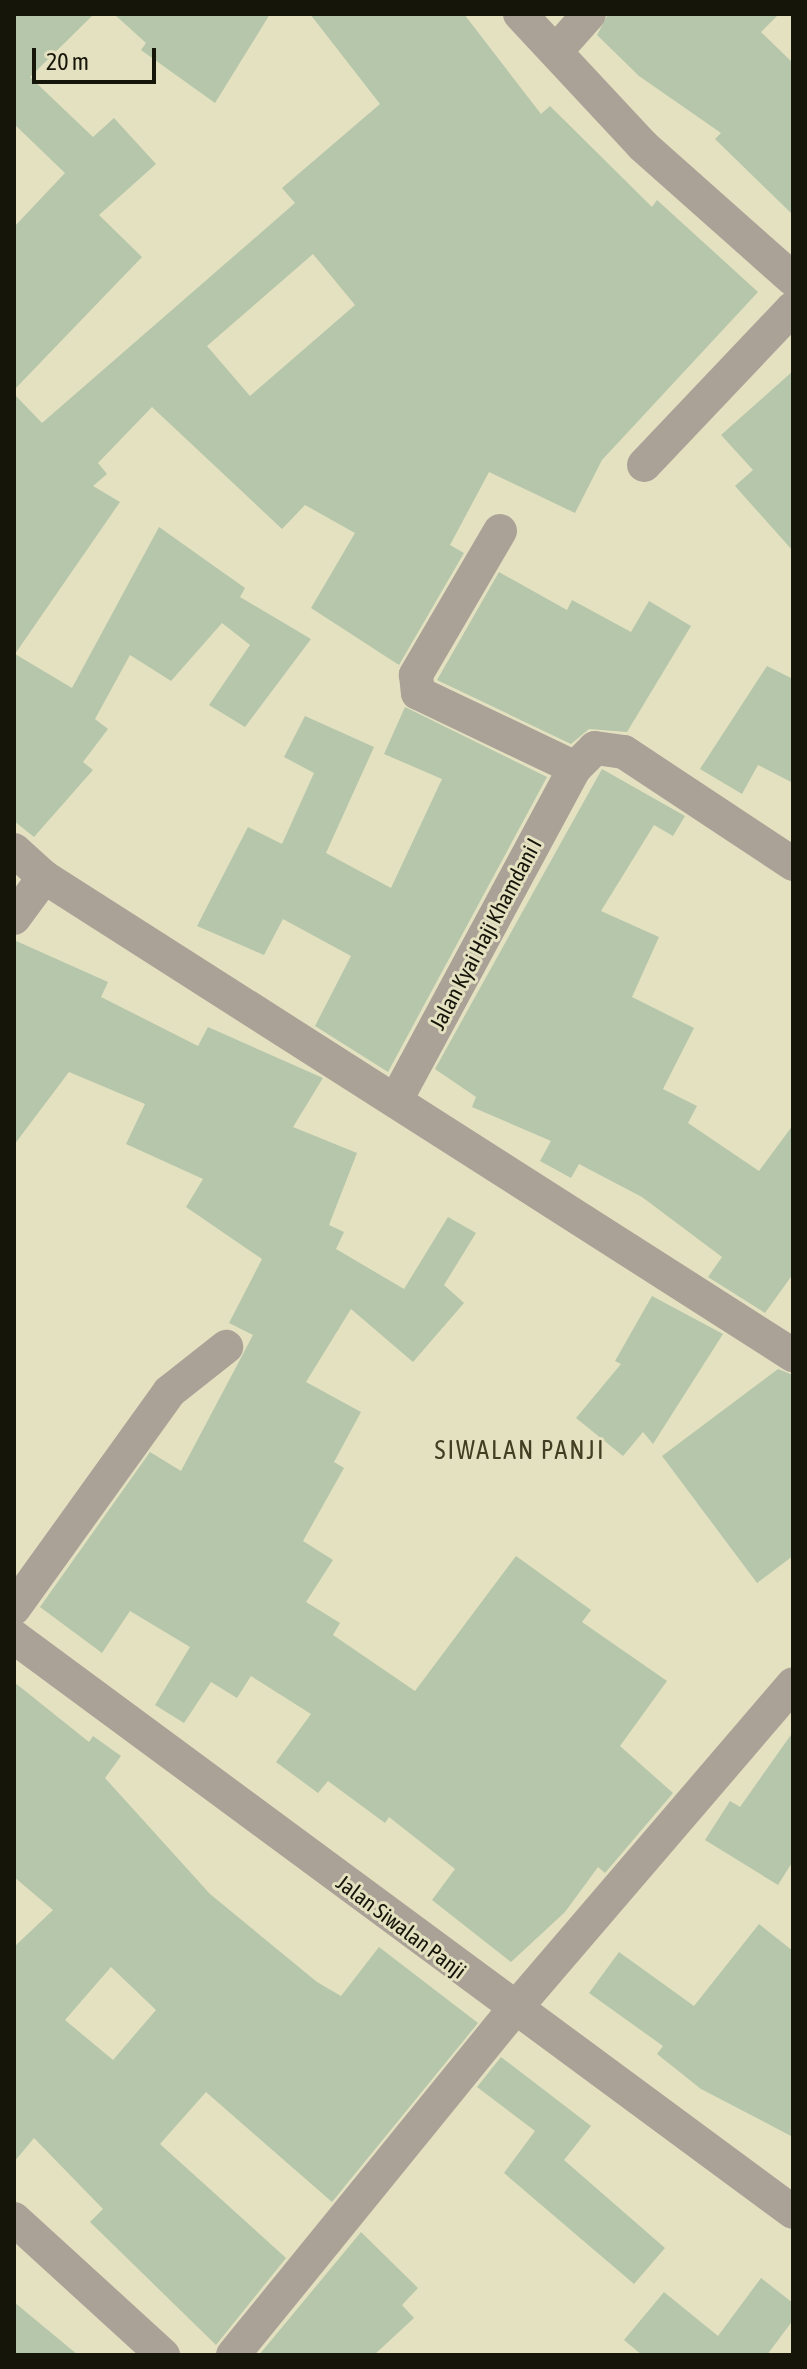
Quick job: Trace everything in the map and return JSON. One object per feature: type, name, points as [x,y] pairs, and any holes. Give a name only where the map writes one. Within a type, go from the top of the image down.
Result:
[{"type":"street","points":[[520,14],[557,50],[643,146],[793,279]]},
{"type":"street","points":[[557,50],[589,14]]},
{"type":"street","points":[[644,465],[793,308]]},
{"type":"street","points":[[500,531],[415,684],[441,709],[575,768],[595,748],[624,752],[793,864]]},
{"type":"street","name":"Jalan Kyai Haji Khamdani I","points":[[396,1100],[575,768]]},
{"type":"street","points":[[14,850],[44,877],[793,1355]]},
{"type":"street","points":[[14,918],[44,877]]},
{"type":"street","points":[[14,1608],[169,1392],[226,1347]]},
{"type":"street","name":"Jalan Siwalan Panji","points":[[14,1637],[513,2011],[793,2212]]},
{"type":"street","points":[[233,2355],[513,2011],[793,1684]]},
{"type":"street","points":[[14,2219],[163,2355]]},
{"type":"building","points":[[14,14],[94,14],[30,77],[93,137],[114,118],[156,164],[99,215],[142,257],[14,390],[14,227],[65,173],[14,124]]},
{"type":"building","points":[[114,14],[270,14],[215,103],[141,50],[146,43]]},
{"type":"building","points":[[310,14],[464,14],[541,114],[550,106],[652,207],[657,200],[758,292],[602,460],[575,513],[489,472],[450,545],[464,553],[399,665],[311,608],[355,533],[305,505],[282,529],[152,407],[98,463],[107,474],[93,486],[120,502],[15,654],[72,688],[159,527],[245,588],[240,597],[311,639],[245,727],[209,705],[250,645],[222,623],[171,681],[130,655],[95,719],[108,729],[83,762],[93,770],[34,837],[14,821],[14,394],[42,423],[295,203],[282,188],[380,104]],"holes":[[[313,254],[355,305],[250,396],[207,346]]]},
{"type":"building","points":[[608,14],[779,14],[761,32],[793,63],[793,215],[715,139],[721,133],[639,76],[597,35]]},
{"type":"building","points":[[793,371],[793,551],[735,486],[753,470],[721,435]]},
{"type":"building","points":[[499,572],[567,610],[572,600],[631,632],[649,601],[691,626],[627,732],[589,729],[571,744],[437,680]]},
{"type":"building","points":[[767,666],[793,679],[793,783],[758,765],[742,794],[700,769]]},
{"type":"building","points":[[405,707],[547,777],[388,1072],[315,1026],[351,956],[283,919],[264,955],[197,926],[248,827],[282,844],[314,773],[284,757],[305,716],[374,747],[326,853],[391,888],[442,779],[384,754]]},
{"type":"building","points":[[602,769],[685,816],[673,836],[654,825],[601,911],[659,937],[632,997],[694,1028],[663,1089],[697,1106],[688,1123],[759,1171],[793,1125],[793,1274],[765,1313],[708,1277],[722,1257],[642,1197],[579,1164],[571,1178],[540,1161],[551,1141],[472,1107],[476,1097],[435,1069]]},
{"type":"building","points":[[14,940],[108,982],[101,997],[198,1046],[208,1027],[323,1078],[293,1127],[357,1153],[329,1225],[344,1232],[336,1249],[404,1289],[448,1217],[476,1233],[444,1285],[464,1303],[413,1362],[351,1309],[306,1382],[361,1412],[334,1462],[344,1468],[303,1541],[333,1560],[306,1602],[340,1623],[333,1635],[415,1691],[516,1556],[591,1610],[582,1622],[667,1681],[620,1746],[673,1793],[605,1873],[598,1867],[565,1912],[511,1962],[432,1900],[455,1869],[389,1817],[385,1823],[328,1781],[318,1793],[276,1762],[311,1714],[251,1676],[237,1698],[211,1682],[184,1723],[155,1705],[190,1647],[130,1611],[102,1653],[40,1607],[150,1452],[181,1471],[253,1335],[229,1323],[262,1259],[186,1207],[203,1179],[126,1144],[145,1104],[69,1072],[14,1145]]},
{"type":"building","points":[[652,1296],[723,1334],[653,1444],[643,1432],[623,1456],[576,1418],[621,1364],[615,1361]]},
{"type":"building","points":[[778,1369],[793,1375],[793,1556],[757,1583],[662,1456]]},
{"type":"building","points":[[14,1682],[89,1742],[93,1736],[121,1756],[105,1778],[210,1894],[317,1982],[341,1996],[379,1947],[478,2023],[332,2202],[206,2092],[160,2144],[286,2258],[216,2345],[90,2222],[103,2209],[34,2138],[14,2162],[14,1947],[53,1910],[14,1877]],"holes":[[[111,1967],[156,2010],[113,2060],[65,2020]]]},
{"type":"building","points":[[793,1732],[793,1861],[778,1885],[705,1840],[730,1801],[740,1807]]},
{"type":"building","points":[[759,1924],[793,1951],[793,2137],[701,2089],[657,2054],[663,2046],[589,1993],[619,1952],[694,2006]]},
{"type":"building","points":[[501,2057],[591,2126],[564,2160],[665,2248],[634,2284],[504,2173],[535,2131],[477,2087]]},
{"type":"building","points":[[361,2232],[418,2288],[402,2305],[414,2318],[374,2355],[259,2355]]},
{"type":"building","points":[[761,2278],[793,2303],[793,2320],[767,2355],[642,2355],[624,2340],[664,2292],[718,2336]]},
{"type":"building","points":[[14,2302],[78,2355],[14,2355]]},
{"type":"district","name":"SIWALAN PANJI","points":[[520,1451]]}]
